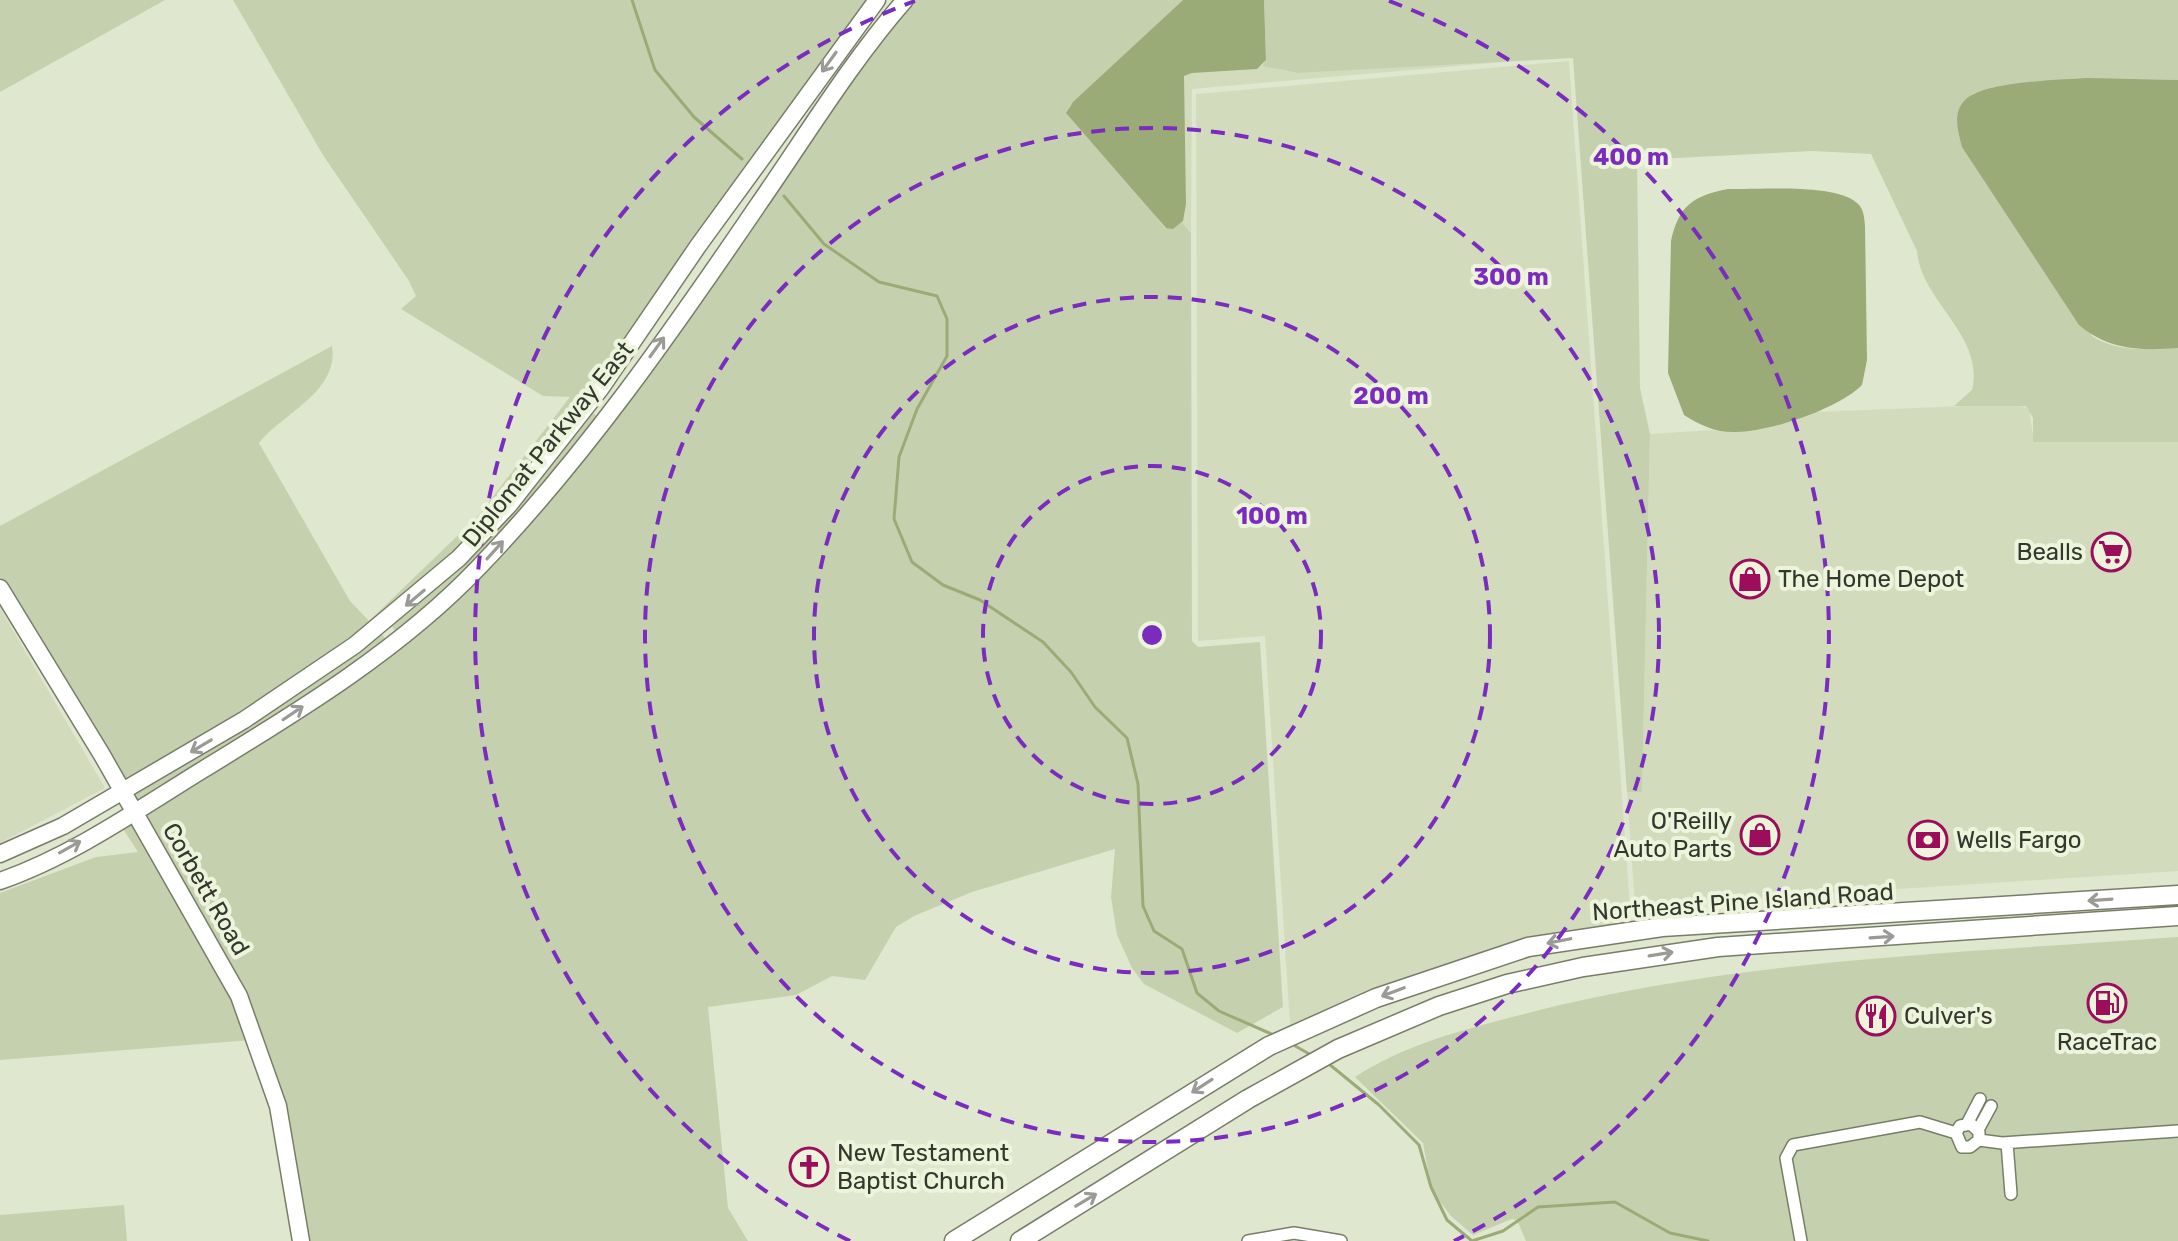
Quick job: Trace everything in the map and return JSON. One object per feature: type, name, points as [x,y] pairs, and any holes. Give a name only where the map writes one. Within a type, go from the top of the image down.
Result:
[{"type":"main road","name":"Diplomat Parkway East","points":[[0,854],[43,836],[244,720],[382,624],[428,587],[474,543],[509,505],[594,397],[816,80],[877,0]]},
{"type":"main road","name":"Diplomat Parkway East","points":[[0,881],[45,862],[248,742],[394,641],[478,569],[542,498],[611,409],[755,210],[860,56],[905,0]]},
{"type":"main road","points":[[594,397],[611,409]]},
{"type":"main road","name":"Corbett Road","points":[[0,588],[225,967],[264,1058],[278,1106],[301,1241]]},
{"type":"main road","points":[[382,624],[394,641]]},
{"type":"main road","name":"Northeast Pine Island Road","points":[[954,1241],[1269,1046],[1313,1025],[1481,961],[1558,941],[1662,927],[2178,895]]},
{"type":"main road","name":"Northeast Pine Island Road","points":[[1020,1241],[1338,1049],[1439,1006],[1507,984],[1583,967],[1697,949],[2178,916]]},
{"type":"main road","points":[[1697,949],[1754,938],[1845,930],[1857,917]]},
{"type":"street","points":[[1956,1133],[1962,1147],[1970,1147],[1980,1099]]},
{"type":"street","points":[[1974,1131],[1991,1106]]},
{"type":"street","points":[[1801,1241],[1786,1158],[1793,1145],[1920,1122],[1956,1133],[1974,1131],[2007,1143],[2178,1131]]},
{"type":"street","points":[[2007,1143],[2011,1194]]},
{"type":"street","points":[[1248,1241],[1294,1233],[1341,1241]]},
{"type":"shaded area","points":[[0,0],[165,0],[0,92]]},
{"type":"shaded area","points":[[233,0],[869,0],[820,64],[624,349],[502,504],[457,551],[381,618],[255,705],[125,782],[0,577],[0,526],[332,346],[332,362],[318,389],[259,443],[350,601],[369,621],[478,516],[570,397],[543,396],[401,309],[416,296],[409,281],[323,155]]},
{"type":"shaded area","points":[[914,0],[1183,0],[1069,107],[1165,228],[1173,228],[1182,222],[1191,233],[1192,641],[1198,647],[1260,642],[1283,1007],[1237,1033],[1144,984],[1132,968],[1117,935],[1111,897],[1115,849],[972,892],[914,916],[896,927],[865,980],[832,976],[796,995],[708,1007],[728,1208],[748,1241],[308,1241],[288,1119],[266,1044],[218,944],[142,814],[482,573],[865,60]]},
{"type":"shaded area","points":[[1183,0],[1264,0],[1266,60],[1257,69],[1184,76],[1186,204],[1183,221],[1173,229],[1166,228],[1066,113],[1073,102]]},
{"type":"shaded area","points":[[1264,0],[2178,0],[2178,80],[2049,82],[1972,94],[2092,336],[2122,347],[2178,348],[2178,442],[2033,442],[2033,418],[2026,406],[1954,406],[1972,390],[1974,370],[1969,352],[1929,286],[1917,251],[1871,154],[1813,151],[1637,160],[1640,388],[1650,434],[1642,792],[1627,792],[1573,58],[1298,73],[1262,66],[1266,60]]},
{"type":"shaded area","points":[[1549,58],[1192,89],[1191,233],[1182,222],[1186,204],[1184,76],[1262,66],[1298,73]]},
{"type":"shaded area","points":[[1569,61],[1631,921],[1518,942],[1355,997],[1290,1025],[1265,636],[1198,641],[1196,94]]},
{"type":"shaded area","points":[[2087,78],[2178,80],[2178,348],[2151,349],[2113,344],[2079,325],[1962,147],[1958,111],[1965,100],[1974,94],[2004,85]]},
{"type":"shaded area","points":[[1728,189],[1796,189],[1832,193],[1857,203],[1865,226],[1867,360],[1862,385],[1837,402],[1802,418],[1736,432],[1708,428],[1684,415],[1668,373],[1671,241],[1674,229],[1689,204],[1705,195]]},
{"type":"shaded area","points":[[2017,404],[2029,409],[2034,442],[2178,442],[2178,871],[1635,906],[1627,792],[1642,791],[1650,434],[1712,430],[1736,432],[1814,412]]},
{"type":"shaded area","points":[[590,411],[598,417],[527,502],[451,582],[396,632],[391,625],[463,563]]},
{"type":"shaded area","points":[[0,608],[105,788],[0,843]]},
{"type":"shaded area","points":[[381,633],[386,640],[368,654],[246,737],[136,803],[131,793]]},
{"type":"shaded area","points":[[132,820],[220,971],[251,1040],[0,1060],[0,893],[96,857],[138,852],[121,826]]},
{"type":"shaded area","points":[[2178,937],[2178,1241],[1526,1241],[1517,1220],[1512,1219],[1473,1235],[1451,1216],[1432,1191],[1423,1143],[1355,1077],[1394,1055],[1458,1032],[1604,996],[1685,981],[1849,961]]},
{"type":"shaded area","points":[[124,1205],[127,1241],[0,1241],[0,1215]]},
{"type":"waterway","points":[[632,0],[655,70],[694,117],[742,159]]},
{"type":"waterway","points":[[784,196],[824,244],[879,282],[937,296],[947,319],[947,356],[917,409],[899,457],[894,519],[912,562],[943,585],[980,600],[1043,642],[1071,672],[1095,707],[1127,738],[1138,784],[1143,906],[1154,931],[1182,949],[1197,993],[1219,1011],[1276,1036]]},
{"type":"waterway","points":[[1290,1043],[1311,1055]]},
{"type":"waterway","points":[[1329,1064],[1379,1105],[1419,1145],[1431,1187],[1447,1220],[1472,1241],[1503,1231],[1538,1207],[1615,1202],[1670,1233],[1708,1241]]},
{"type":"place","name":"Bealls","points":[[2111,552]]},
{"type":"place","name":"The Home Depot","points":[[1750,579]]},
{"type":"place","name":"O'Reilly Auto Parts","points":[[1760,835]]},
{"type":"place","name":"Wells Fargo","points":[[1928,840]]},
{"type":"place","name":"RaceTrac","points":[[2107,1003]]},
{"type":"place","name":"Culver's","points":[[1876,1016]]},
{"type":"place","name":"New Testament Baptist Church","points":[[809,1167]]}]
